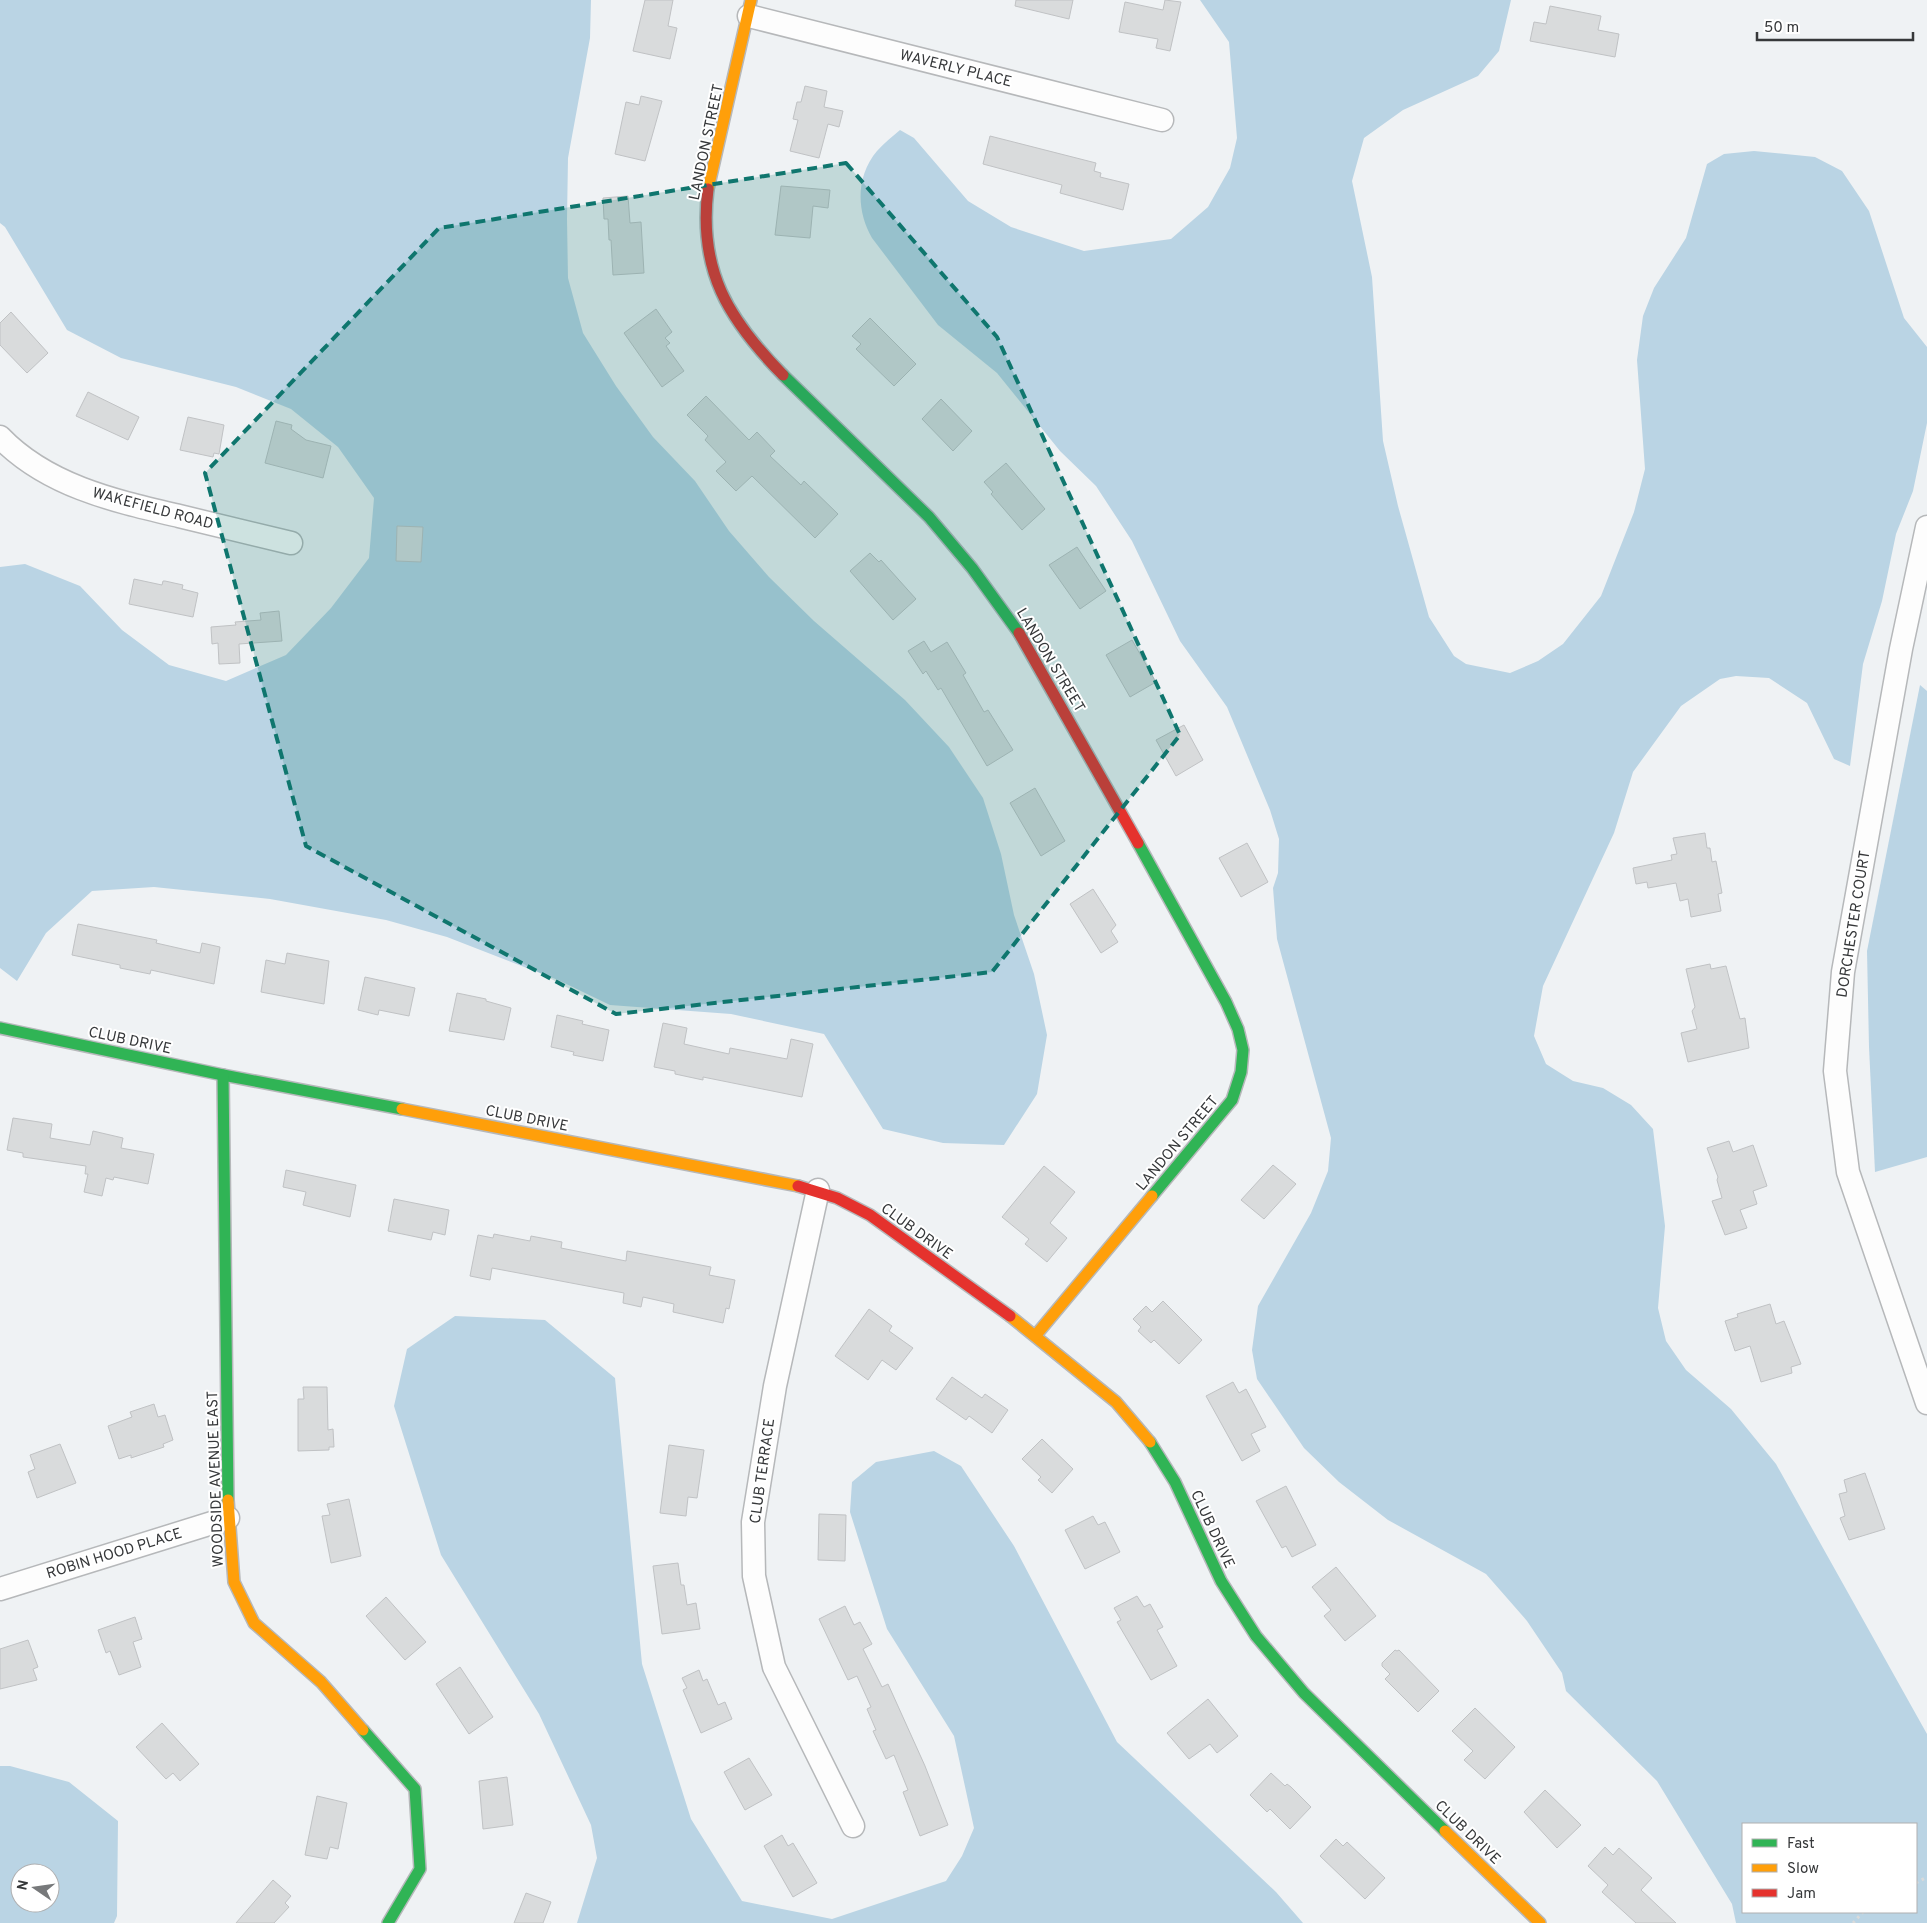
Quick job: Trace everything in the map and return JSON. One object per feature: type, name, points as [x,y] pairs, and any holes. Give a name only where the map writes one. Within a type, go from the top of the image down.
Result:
[{"type":"street","name":"WAVERLY PLACE","points":[[750,8],[1162,120]]},
{"type":"street","name":"LANDON STREET","points":[[750,8],[708,190],[706,219],[709,250],[718,283],[728,307],[772,364],[913,500],[953,543],[990,590],[1029,648],[1226,1002],[1242,1037],[1244,1060],[1232,1100],[1036,1335]]},
{"type":"street","name":"WAKEFIELD ROAD","points":[[0,437],[25,460],[44,472],[109,499],[291,542]]},
{"type":"street","name":"DORCHESTER COURT","points":[[1927,526],[1901,649],[1843,972],[1835,1071],[1848,1172],[1927,1403]]},
{"type":"street","name":"CLUB DRIVE","points":[[0,1028],[223,1075],[818,1190],[845,1200],[870,1215],[1036,1335],[1116,1402],[1148,1439],[1175,1482],[1221,1581],[1256,1636],[1304,1693],[1540,1923]]},
{"type":"street","name":"WOODSIDE AVENUE EAST","points":[[223,1075],[228,1518],[234,1582],[254,1623],[320,1682],[415,1789],[420,1869],[388,1923]]},
{"type":"street","name":"CLUB TERRACE","points":[[818,1190],[775,1386],[753,1522],[754,1576],[774,1667],[853,1826]]},
{"type":"street","name":"ROBIN HOOD PLACE","points":[[0,1589],[228,1518]]},
{"type":"path","points":[[1853,1923],[1862,1913]]},
{"type":"highlighted area","points":[[846,163],[997,337],[1180,735],[992,972],[616,1014],[306,846],[205,473],[439,228]]},
{"type":"shaded area","points":[[0,0],[591,0],[590,38],[568,158],[568,278],[583,333],[616,386],[653,437],[695,481],[729,531],[769,577],[814,621],[905,700],[949,747],[983,798],[1001,854],[1014,915],[1034,974],[1047,1035],[1037,1094],[1004,1145],[943,1143],[883,1129],[824,1034],[731,1014],[610,1005],[558,980],[447,937],[386,920],[270,899],[154,887],[92,891],[46,933],[17,981],[0,968],[0,567],[25,564],[80,586],[122,630],[169,665],[226,681],[286,655],[331,608],[369,558],[374,498],[338,447],[291,409],[236,387],[121,358],[67,330],[5,227],[0,223]]},
{"type":"shaded area","points":[[1200,0],[1511,0],[1499,51],[1478,76],[1403,110],[1364,138],[1352,181],[1372,277],[1383,441],[1398,506],[1429,617],[1454,656],[1466,664],[1510,673],[1538,661],[1563,644],[1601,596],[1634,512],[1645,469],[1637,360],[1643,316],[1654,288],[1686,238],[1707,164],[1724,154],[1754,151],[1815,157],[1842,171],[1869,211],[1904,318],[1927,347],[1927,423],[1913,491],[1896,534],[1882,601],[1863,664],[1850,766],[1834,759],[1807,703],[1769,678],[1736,676],[1720,679],[1681,706],[1633,772],[1614,833],[1543,986],[1534,1036],[1546,1064],[1573,1081],[1603,1088],[1631,1105],[1653,1129],[1665,1226],[1658,1308],[1666,1341],[1686,1370],[1731,1409],[1776,1464],[1927,1734],[1927,1923],[1736,1923],[1732,1904],[1657,1781],[1566,1691],[1562,1673],[1527,1621],[1486,1574],[1388,1520],[1339,1482],[1304,1448],[1257,1379],[1252,1350],[1258,1306],[1311,1213],[1328,1171],[1331,1138],[1277,939],[1273,888],[1278,873],[1279,839],[1270,810],[1227,707],[1180,641],[1132,541],[1096,486],[1060,451],[997,373],[938,325],[872,238],[863,216],[861,205],[862,182],[870,161],[877,151],[900,130],[914,138],[968,201],[1011,227],[1084,251],[1171,239],[1208,207],[1230,168],[1237,138],[1229,42]]},
{"type":"shaded area","points":[[1920,685],[1927,691],[1927,1157],[1875,1172],[1867,951]]},
{"type":"shaded area","points":[[455,1316],[545,1320],[615,1378],[642,1664],[691,1819],[742,1901],[832,1919],[946,1881],[962,1856],[974,1828],[954,1736],[887,1629],[850,1512],[852,1482],[876,1462],[934,1451],[961,1466],[1014,1546],[1117,1742],[1276,1892],[1303,1923],[577,1923],[597,1858],[591,1825],[539,1714],[441,1555],[394,1406],[407,1349]]},
{"type":"shaded area","points":[[0,1766],[10,1766],[69,1782],[118,1821],[117,1916],[114,1923],[0,1923]]},
{"type":"building","points":[[645,0],[673,0],[668,26],[677,28],[670,59],[633,51]]},
{"type":"building","points":[[1016,0],[1073,0],[1069,19],[1015,6]]},
{"type":"building","points":[[1165,0],[1181,2],[1170,51],[1156,48],[1158,39],[1119,32],[1125,2],[1163,10]]},
{"type":"building","points":[[1550,6],[1601,16],[1598,30],[1619,34],[1615,57],[1530,41],[1534,22],[1546,24]]},
{"type":"building","points":[[805,86],[827,91],[824,107],[843,111],[839,127],[828,124],[819,158],[790,151],[798,120],[793,119],[797,102],[801,102]]},
{"type":"building","points":[[641,96],[662,101],[645,161],[615,154],[626,102],[639,105]]},
{"type":"building","points":[[990,136],[1096,163],[1094,171],[1101,173],[1100,177],[1129,184],[1123,210],[1060,193],[1062,185],[983,164]]},
{"type":"building","points":[[781,186],[830,190],[828,208],[813,206],[810,238],[775,235]]},
{"type":"building","points":[[628,196],[630,223],[641,222],[644,273],[613,275],[611,240],[609,240],[608,219],[604,219],[603,198]]},
{"type":"building","points":[[656,309],[672,332],[665,338],[670,343],[666,346],[684,371],[662,387],[624,333]]},
{"type":"building","points":[[11,312],[48,353],[27,373],[0,345],[0,323]]},
{"type":"building","points":[[870,318],[916,364],[894,386],[856,349],[861,344],[852,336]]},
{"type":"building","points":[[88,392],[139,417],[128,440],[76,416]]},
{"type":"building","points":[[706,396],[749,440],[757,432],[775,451],[770,456],[801,485],[804,481],[838,514],[815,538],[752,476],[736,491],[716,471],[726,462],[705,440],[708,436],[687,415]]},
{"type":"building","points":[[941,399],[972,431],[953,451],[922,419]]},
{"type":"building","points":[[188,417],[224,425],[219,454],[214,453],[213,457],[180,450]]},
{"type":"building","points":[[276,421],[292,425],[291,429],[306,440],[331,446],[323,478],[265,463]]},
{"type":"building","points":[[1006,463],[1045,509],[1022,530],[991,494],[993,492],[984,482]]},
{"type":"building","points":[[397,526],[423,527],[421,562],[396,561]]},
{"type":"building","points":[[1077,547],[1106,591],[1080,609],[1049,565]]},
{"type":"building","points":[[870,553],[879,562],[881,560],[916,599],[893,620],[850,571]]},
{"type":"building","points":[[134,579],[162,585],[163,581],[165,581],[183,585],[182,589],[198,593],[193,617],[129,604]]},
{"type":"building","points":[[279,611],[282,641],[239,644],[240,663],[219,664],[218,643],[212,644],[211,627],[236,625],[235,622],[261,620],[260,613]]},
{"type":"building","points":[[1132,640],[1156,682],[1130,697],[1106,655]]},
{"type":"building","points":[[924,641],[931,652],[947,642],[966,673],[963,675],[984,712],[988,710],[1013,750],[987,766],[941,688],[938,690],[926,671],[923,674],[908,651]]},
{"type":"building","points":[[1184,725],[1203,760],[1176,776],[1156,740]]},
{"type":"building","points":[[1035,788],[1065,841],[1041,856],[1010,803]]},
{"type":"building","points":[[1705,833],[1707,848],[1710,848],[1712,862],[1716,861],[1722,893],[1718,894],[1721,911],[1691,917],[1688,899],[1680,901],[1676,883],[1648,888],[1647,882],[1636,884],[1633,868],[1672,860],[1671,855],[1677,854],[1673,838]]},
{"type":"building","points":[[1247,843],[1268,882],[1241,897],[1219,858]]},
{"type":"building","points":[[1093,889],[1116,925],[1111,931],[1118,942],[1101,953],[1070,904]]},
{"type":"building","points":[[78,924],[157,940],[156,943],[200,953],[202,943],[220,947],[214,984],[151,970],[150,974],[120,968],[120,965],[72,955]]},
{"type":"building","points":[[287,953],[329,961],[324,1004],[261,992],[266,960],[285,964]]},
{"type":"building","points":[[1710,964],[1711,969],[1726,966],[1740,1019],[1745,1018],[1749,1048],[1688,1062],[1681,1033],[1697,1029],[1692,1011],[1695,1007],[1686,969]]},
{"type":"building","points":[[365,977],[415,988],[409,1016],[379,1010],[378,1015],[358,1010]]},
{"type":"building","points":[[457,993],[486,999],[486,1001],[511,1008],[504,1040],[449,1031]]},
{"type":"building","points":[[557,1015],[583,1021],[582,1024],[609,1030],[603,1061],[573,1055],[574,1052],[551,1047]]},
{"type":"building","points":[[663,1023],[687,1028],[684,1044],[729,1054],[730,1048],[787,1059],[791,1039],[813,1044],[802,1097],[703,1077],[703,1080],[675,1074],[675,1071],[654,1067]]},
{"type":"building","points":[[13,1118],[52,1124],[50,1138],[90,1145],[93,1131],[123,1138],[121,1148],[154,1154],[148,1184],[114,1177],[113,1180],[106,1178],[102,1196],[84,1192],[88,1174],[85,1174],[86,1166],[23,1157],[23,1153],[7,1150]]},
{"type":"building","points":[[1729,1141],[1733,1152],[1753,1145],[1767,1186],[1753,1191],[1757,1204],[1740,1210],[1747,1228],[1725,1235],[1712,1201],[1722,1198],[1717,1180],[1718,1177],[1707,1148]]},
{"type":"building","points":[[1273,1165],[1296,1184],[1264,1219],[1241,1200]]},
{"type":"building","points":[[1044,1166],[1075,1192],[1050,1223],[1067,1238],[1047,1262],[1025,1244],[1029,1239],[1002,1217]]},
{"type":"building","points":[[286,1170],[356,1185],[350,1217],[303,1205],[306,1192],[283,1187]]},
{"type":"building","points":[[394,1199],[449,1210],[445,1235],[433,1232],[431,1240],[388,1231]]},
{"type":"building","points":[[494,1234],[530,1241],[531,1236],[562,1242],[561,1248],[626,1261],[627,1251],[711,1267],[709,1275],[735,1280],[729,1309],[726,1308],[723,1323],[673,1312],[674,1304],[643,1297],[641,1307],[623,1303],[624,1293],[492,1268],[490,1280],[470,1276],[478,1235],[493,1238]]},
{"type":"building","points":[[1163,1301],[1202,1340],[1179,1364],[1154,1340],[1151,1343],[1138,1331],[1141,1327],[1133,1319],[1146,1306],[1152,1312]]},
{"type":"building","points":[[1770,1304],[1776,1324],[1784,1321],[1801,1364],[1791,1367],[1792,1373],[1761,1382],[1750,1346],[1735,1351],[1725,1321],[1738,1317],[1737,1314]]},
{"type":"building","points":[[869,1309],[892,1326],[889,1331],[913,1348],[896,1370],[882,1360],[868,1380],[835,1356]]},
{"type":"building","points":[[952,1377],[982,1398],[985,1394],[1008,1410],[992,1433],[969,1416],[966,1420],[936,1399]]},
{"type":"building","points":[[1233,1382],[1239,1393],[1246,1389],[1266,1427],[1251,1434],[1260,1451],[1242,1461],[1206,1396]]},
{"type":"building","points":[[303,1387],[327,1387],[328,1430],[333,1429],[334,1447],[329,1447],[329,1450],[298,1451],[298,1399],[304,1399]]},
{"type":"building","points":[[154,1404],[158,1417],[165,1415],[173,1440],[163,1444],[164,1447],[131,1458],[131,1455],[119,1459],[108,1426],[132,1417],[130,1412]]},
{"type":"building","points":[[1042,1439],[1073,1469],[1052,1493],[1038,1480],[1041,1477],[1022,1459]]},
{"type":"building","points":[[60,1444],[76,1483],[37,1498],[28,1472],[35,1469],[30,1455]]},
{"type":"building","points":[[669,1445],[704,1450],[697,1498],[688,1497],[686,1516],[660,1513]]},
{"type":"building","points":[[1865,1473],[1885,1529],[1849,1540],[1840,1518],[1845,1516],[1839,1494],[1847,1492],[1844,1480]]},
{"type":"building","points":[[1286,1486],[1316,1545],[1292,1557],[1286,1546],[1282,1548],[1256,1501]]},
{"type":"building","points":[[349,1499],[361,1556],[331,1563],[322,1516],[330,1515],[327,1504]]},
{"type":"building","points":[[819,1514],[846,1515],[845,1561],[818,1560]]},
{"type":"building","points":[[1093,1516],[1098,1525],[1105,1522],[1120,1552],[1085,1569],[1065,1530]]},
{"type":"building","points":[[678,1563],[681,1585],[684,1585],[687,1605],[696,1603],[700,1629],[662,1634],[653,1566]]},
{"type":"building","points":[[1336,1567],[1376,1616],[1345,1641],[1324,1616],[1331,1610],[1312,1587]]},
{"type":"building","points":[[1137,1596],[1144,1607],[1150,1604],[1163,1627],[1157,1630],[1177,1666],[1151,1680],[1117,1622],[1121,1620],[1114,1608]]},
{"type":"building","points":[[386,1597],[426,1642],[405,1660],[366,1616]]},
{"type":"building","points":[[845,1606],[854,1625],[860,1622],[872,1644],[863,1649],[882,1687],[888,1684],[925,1766],[948,1825],[920,1836],[903,1792],[908,1790],[894,1755],[886,1759],[873,1731],[876,1730],[867,1709],[871,1707],[857,1676],[848,1680],[819,1619]]},
{"type":"building","points":[[135,1617],[142,1639],[133,1642],[141,1667],[119,1675],[110,1651],[106,1653],[98,1630]]},
{"type":"building","points":[[28,1640],[38,1667],[33,1669],[37,1680],[0,1689],[0,1649]]},
{"type":"building","points":[[1395,1650],[1399,1650],[1439,1691],[1418,1712],[1385,1679],[1390,1674],[1382,1666],[1382,1663]]},
{"type":"building","points":[[460,1667],[493,1717],[469,1734],[436,1684]]},
{"type":"building","points":[[699,1670],[703,1681],[707,1679],[718,1705],[725,1702],[732,1719],[701,1733],[683,1690],[687,1688],[682,1678]]},
{"type":"building","points":[[1208,1699],[1238,1736],[1217,1753],[1210,1744],[1189,1759],[1167,1733]]},
{"type":"building","points":[[1475,1708],[1515,1747],[1485,1779],[1464,1760],[1473,1751],[1452,1731]]},
{"type":"building","points":[[162,1723],[199,1764],[180,1781],[173,1773],[166,1779],[136,1747]]},
{"type":"building","points":[[749,1758],[772,1795],[745,1810],[724,1772]]},
{"type":"building","points":[[1271,1773],[1285,1786],[1287,1784],[1291,1787],[1311,1807],[1290,1829],[1270,1809],[1267,1812],[1250,1795]]},
{"type":"building","points":[[507,1777],[513,1825],[483,1829],[479,1781]]},
{"type":"building","points":[[1545,1790],[1581,1825],[1557,1848],[1524,1812]]},
{"type":"building","points":[[317,1796],[347,1803],[338,1849],[330,1847],[327,1859],[305,1855]]},
{"type":"building","points":[[782,1835],[788,1846],[793,1843],[817,1883],[793,1897],[764,1846]]},
{"type":"building","points":[[1336,1839],[1343,1846],[1347,1842],[1385,1878],[1365,1899],[1320,1856]]},
{"type":"building","points":[[1605,1847],[1613,1855],[1619,1848],[1652,1878],[1641,1890],[1676,1923],[1636,1923],[1602,1892],[1608,1885],[1588,1866]]},
{"type":"building","points":[[273,1880],[291,1896],[285,1903],[289,1907],[274,1923],[236,1923]]},
{"type":"building","points":[[526,1893],[551,1902],[543,1923],[514,1923]]},
{"type":"traffic: fast","points":[[783,375],[929,517],[972,568],[1019,633]]},
{"type":"traffic: fast","points":[[1138,843],[1226,1002],[1238,1029],[1243,1050],[1241,1072],[1232,1100],[1152,1196]]},
{"type":"traffic: fast","points":[[0,1028],[223,1075],[402,1109]]},
{"type":"traffic: fast","points":[[223,1075],[228,1500]]},
{"type":"traffic: fast","points":[[1150,1442],[1175,1482],[1221,1581],[1256,1636],[1304,1693],[1445,1831]]},
{"type":"traffic: fast","points":[[363,1730],[415,1789],[420,1869],[388,1923]]},
{"type":"traffic: slow","points":[[708,189],[751,0]]},
{"type":"traffic: slow","points":[[402,1109],[798,1186]]},
{"type":"traffic: slow","points":[[1036,1335],[1152,1196]]},
{"type":"traffic: slow","points":[[1010,1316],[1116,1402],[1150,1442]]},
{"type":"traffic: slow","points":[[228,1500],[234,1582],[254,1623],[321,1682],[363,1730]]},
{"type":"traffic: slow","points":[[1445,1831],[1540,1923]]},
{"type":"traffic: jam","points":[[708,189],[706,218],[708,244],[713,269],[721,291],[732,313],[747,334],[783,375]]},
{"type":"traffic: jam","points":[[1019,633],[1138,843]]},
{"type":"traffic: jam","points":[[798,1186],[837,1198],[870,1215],[1010,1316]]}]
